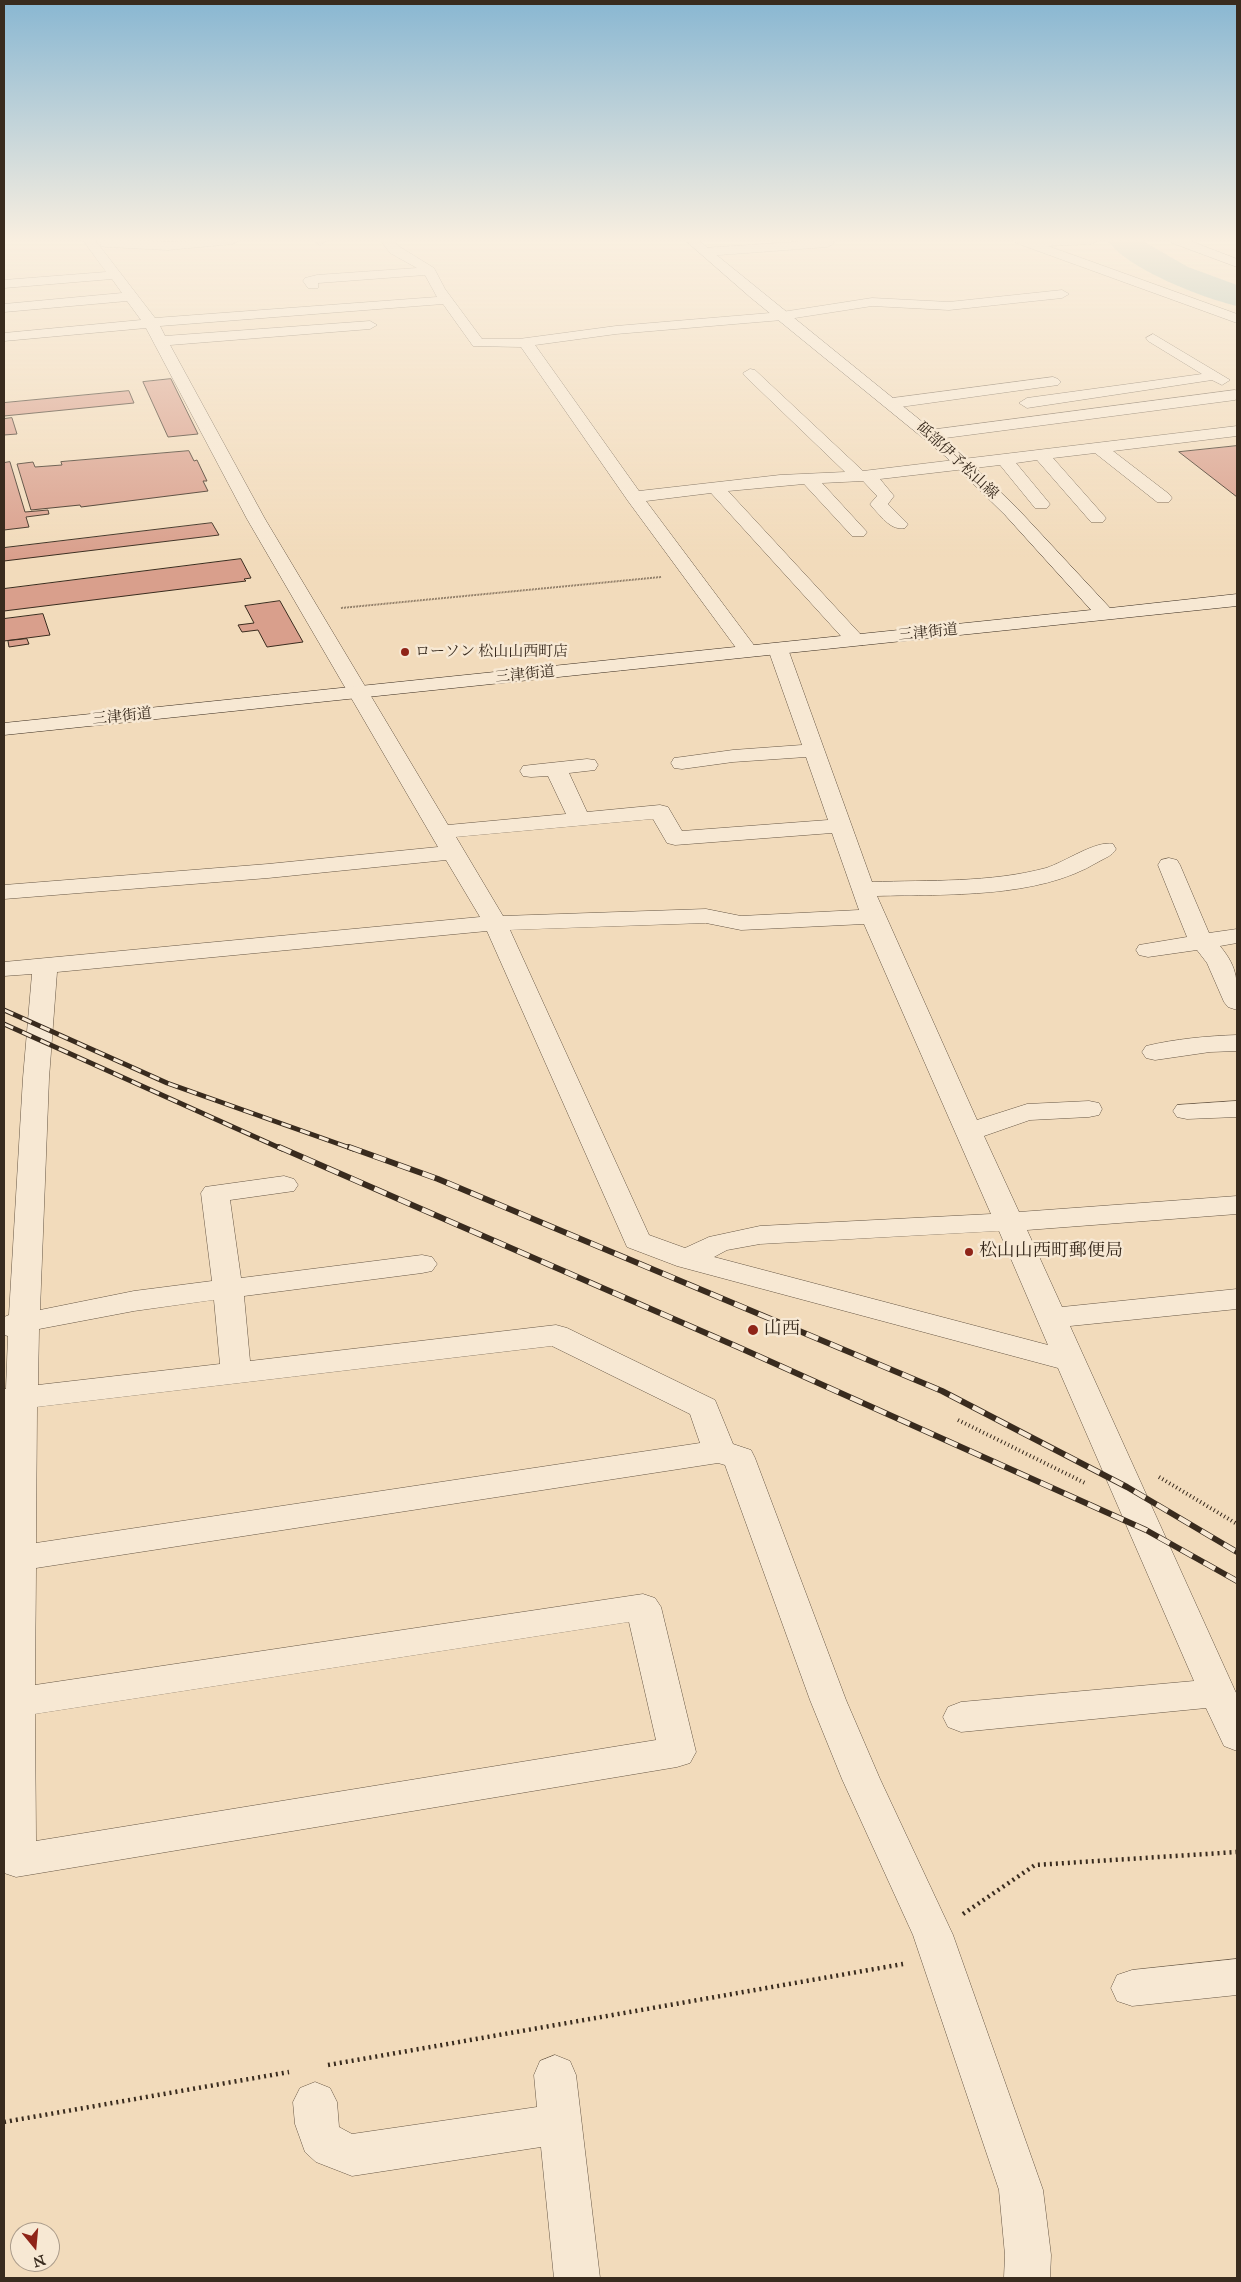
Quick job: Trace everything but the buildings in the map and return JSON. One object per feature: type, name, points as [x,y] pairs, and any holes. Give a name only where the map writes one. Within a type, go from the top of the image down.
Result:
[{"type":"street","points":[[164,346],[256,519],[495,923],[637,1242],[687,1259],[1071,1361]]},
{"type":"street","points":[[528,346],[634,497],[749,652]]},
{"type":"street","name":"砥部伊予松山線","points":[[821,346],[893,403],[963,464],[1106,614]]},
{"type":"street","points":[[1166,346],[1222,383]]},
{"type":"street","points":[[774,377],[753,376],[886,496],[879,504],[899,524]]},
{"type":"street","points":[[893,403],[1070,380]]},
{"type":"street","points":[[1010,405],[1222,383]]},
{"type":"street","points":[[930,435],[1222,383]]},
{"type":"street","points":[[912,419],[931,416]]},
{"type":"street","points":[[780,421],[799,419]]},
{"type":"street","points":[[634,497],[767,481],[863,476],[1237,431]]},
{"type":"street","points":[[1099,448],[1169,497],[1142,500]]},
{"type":"street","points":[[1042,454],[1097,518]]},
{"type":"street","points":[[1004,459],[1041,504]]},
{"type":"street","points":[[754,465],[767,481]]},
{"type":"street","points":[[1114,476],[1134,474]]},
{"type":"street","points":[[808,478],[858,532]]},
{"type":"street","points":[[715,487],[856,641]]},
{"type":"street","points":[[1106,614],[1237,600]]},
{"type":"street","name":"三津街道","points":[[4,729],[1106,614]]},
{"type":"street","points":[[778,649],[873,916],[1122,1473],[1237,1736]]},
{"type":"street","points":[[682,763],[733,756],[815,750]]},
{"type":"street","points":[[531,771],[587,765]]},
{"type":"street","points":[[556,768],[580,820]]},
{"type":"street","points":[[4,892],[268,872],[580,820],[660,812],[675,838],[840,826]]},
{"type":"street","points":[[862,889],[970,884],[1024,878],[1070,869],[1090,860],[1105,849]]},
{"type":"street","points":[[1169,865],[1197,934],[1219,961],[1237,1002]]},
{"type":"street","points":[[4,969],[495,923],[706,916],[741,922],[873,916]]},
{"type":"street","points":[[1148,950],[1237,936]]},
{"type":"street","points":[[17,1702],[643,1607],[677,1752],[16,1861],[17,1702],[11,1559],[13,1326],[38,1025],[45,966]]},
{"type":"street","points":[[1155,1052],[1210,1044],[1237,1043]]},
{"type":"street","points":[[968,1132],[1027,1112],[1089,1109]]},
{"type":"street","points":[[1187,1111],[1237,1109]]},
{"type":"street","points":[[236,1373],[228,1290],[215,1193],[284,1185]]},
{"type":"street","points":[[687,1259],[719,1242],[760,1235],[1009,1222],[1237,1205]]},
{"type":"street","points":[[13,1326],[134,1301],[422,1264]]},
{"type":"street","points":[[1052,1318],[1237,1299]]},
{"type":"street","points":[[12,1399],[556,1335],[704,1408],[719,1451]]},
{"type":"street","points":[[11,1559],[719,1451],[739,1458],[828,1700],[861,1779],[936,1946],[1021,2190],[1028,2255],[1027,2278]]},
{"type":"street","points":[[961,1716],[1218,1693]]},
{"type":"street","points":[[1132,1988],[1237,1976]]},
{"type":"street","points":[[555,2076],[577,2278]]},
{"type":"street","points":[[312,2079],[318,2135],[330,2149],[352,2155],[560,2124]]},
{"type":"path","points":[[311,611],[692,575]]},
{"type":"path","points":[[958,1420],[1136,1508]]},
{"type":"path","points":[[1122,1473],[1164,1478],[1237,1524]]},
{"type":"path","points":[[4,2122],[312,2079],[936,1946],[1035,1865],[1237,1852]]},
{"type":"railway","points":[[4,1010],[167,1083],[353,1149]]},
{"type":"railway","points":[[4,1024],[282,1149]]},
{"type":"railway","points":[[279,1147],[738,1347],[1146,1530],[1237,1581]]},
{"type":"railway","points":[[349,1147],[438,1179],[942,1391],[1127,1487],[1237,1552]]},
{"type":"place","name":"ローソン 松山山西町店","points":[[405,652]]},
{"type":"place","name":"松山山西町郵便局","points":[[969,1252]]},
{"type":"place","name":"山西","points":[[753,1330]]}]
